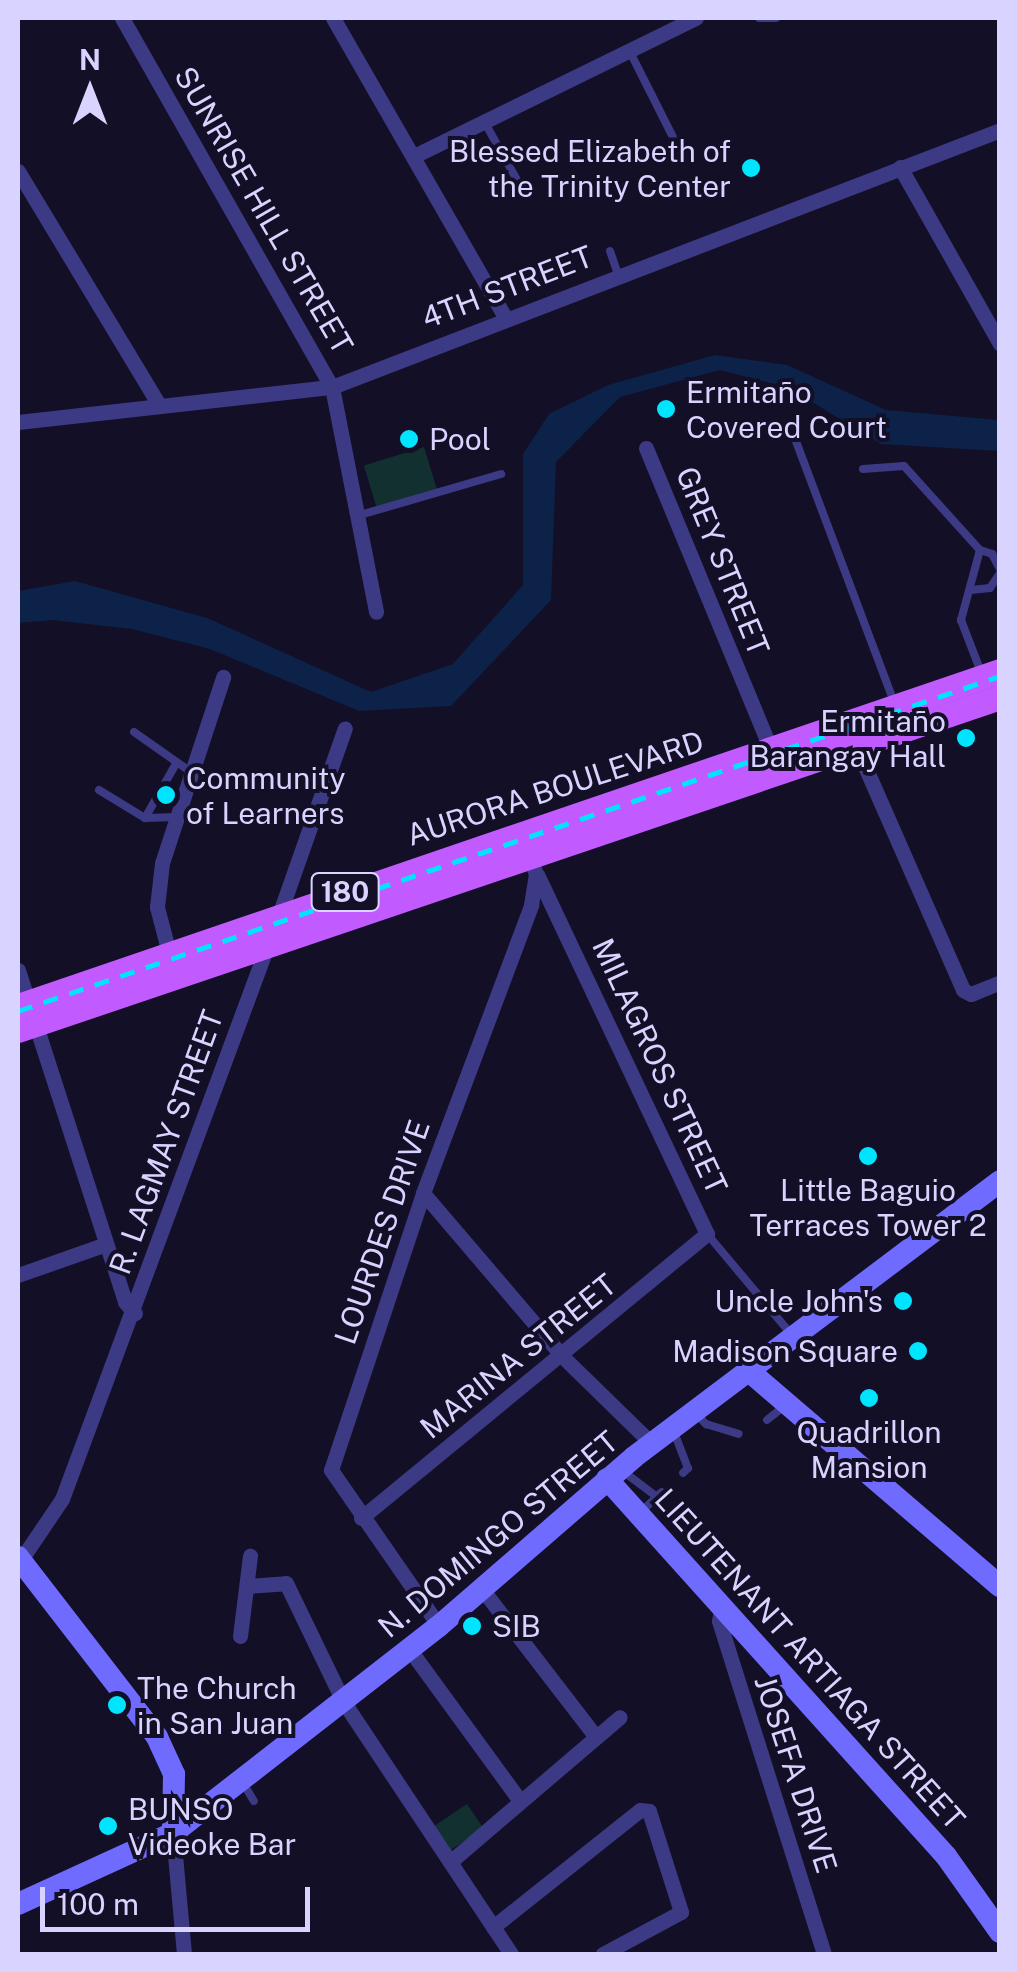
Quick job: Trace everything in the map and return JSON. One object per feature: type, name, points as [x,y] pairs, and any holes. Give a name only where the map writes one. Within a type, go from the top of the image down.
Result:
[{"type":"main road","name":"AURORA BOULEVARD","points":[[25,1015],[269,942],[529,855],[678,794],[771,750],[895,707],[995,692]]},
{"type":"main road","name":"AURORA BOULEVARD","points":[[678,794],[856,746],[995,692]]},
{"type":"main road","name":"AURORA BOULEVARD","points":[[25,1015],[121,961],[170,953],[279,914],[529,855]]},
{"type":"main road","name":"N. DOMINGO STREET","points":[[18,1904],[173,1833],[248,1791],[343,1701],[439,1626],[614,1474],[1000,1181]]},
{"type":"main road","points":[[750,1372],[1000,1586]]},
{"type":"main road","name":"LIEUTENANT ARTIAGA STREET","points":[[614,1474],[653,1500],[721,1609],[946,1856],[1000,1932]]},
{"type":"main road","points":[[19,1561],[157,1737],[174,1774],[173,1833]]},
{"type":"street","name":"SUNRISE HILL STREET","points":[[122,18],[332,387],[376,612]]},
{"type":"street","points":[[333,18],[506,318]]},
{"type":"street","points":[[414,156],[696,18]]},
{"type":"street","name":"4TH STREET","points":[[18,422],[332,387],[1000,130]]},
{"type":"street","points":[[900,167],[1000,344]]},
{"type":"street","points":[[18,171],[159,406]]},
{"type":"street","name":"GREY STREET","points":[[646,448],[771,750]]},
{"type":"street","points":[[170,953],[157,908],[184,767],[223,677]]},
{"type":"street","name":"R. LAGMAY STREET","points":[[19,1561],[62,1499],[135,1313],[345,728]]},
{"type":"street","points":[[856,746],[963,990],[971,994],[1000,982]]},
{"type":"street","name":"LOURDES DRIVE","points":[[439,1626],[334,1482],[332,1456],[422,1193],[531,904],[529,855]]},
{"type":"street","name":"MILAGROS STREET","points":[[529,855],[707,1234]]},
{"type":"street","name":"MILAGROS STREET","points":[[531,904],[562,921]]},
{"type":"street","points":[[23,972],[25,1015],[106,1244],[135,1313]]},
{"type":"street","points":[[422,1193],[563,1357],[652,1444]]},
{"type":"street","name":"MARINA STREET","points":[[361,1518],[563,1357],[707,1234]]},
{"type":"street","points":[[18,1274],[106,1244]]},
{"type":"street","points":[[240,1636],[250,1556]]},
{"type":"street","points":[[248,1586],[286,1583],[343,1701],[511,1954]]},
{"type":"street","points":[[482,1589],[596,1737]]},
{"type":"street","name":"JOSEFA DRIVE","points":[[721,1609],[719,1621],[824,1954]]},
{"type":"street","points":[[410,1650],[520,1801]]},
{"type":"street","points":[[450,1862],[620,1717]]},
{"type":"street","points":[[493,1927],[640,1810],[650,1811],[681,1912],[603,1954]]},
{"type":"street","points":[[173,1833],[184,1954]]},
{"type":"lane","points":[[759,18],[776,18]]},
{"type":"lane","points":[[629,50],[683,156]]},
{"type":"lane","points":[[484,122],[522,189]]},
{"type":"lane","points":[[610,251],[618,274]]},
{"type":"lane","points":[[794,436],[895,707]]},
{"type":"lane","points":[[863,468],[904,466],[980,550],[992,554],[1000,571],[990,588],[970,590]]},
{"type":"lane","points":[[360,515],[501,474]]},
{"type":"lane","points":[[980,550],[962,629],[995,692]]},
{"type":"lane","points":[[134,732],[184,767],[145,818]]},
{"type":"lane","points":[[100,790],[145,818],[176,817]]},
{"type":"lane","points":[[707,1234],[794,1338]]},
{"type":"lane","points":[[767,1420],[787,1404]]},
{"type":"lane","points":[[694,1412],[706,1424],[739,1434]]},
{"type":"lane","points":[[672,1428],[687,1465],[683,1473]]},
{"type":"green space","points":[[424,447],[437,489],[377,507],[364,465]]},
{"type":"green space","points":[[467,1804],[483,1828],[450,1850],[434,1826]]},
{"type":"water","points":[[715,355],[787,365],[886,410],[999,420],[999,451],[881,444],[789,388],[720,370],[620,397],[556,462],[551,600],[451,706],[359,711],[210,649],[132,629],[52,620],[18,623],[18,591],[75,581],[207,618],[371,692],[453,664],[523,585],[523,454],[549,414],[608,385]]},
{"type":"railway","points":[[18,1011],[1000,676]]},
{"type":"place","name":"Blessed Elizabeth of the Trinity Center","points":[[751,168]]},
{"type":"place","name":"Ermitaño Covered Court","points":[[666,409]]},
{"type":"place","name":"Pool","points":[[409,439]]},
{"type":"place","name":"Ermitaño Barangay Hall","points":[[966,738]]},
{"type":"place","name":"Community of Learners","points":[[166,795]]},
{"type":"place","name":"Little Baguio Terraces Tower 2","points":[[868,1156]]},
{"type":"place","name":"Uncle John's","points":[[903,1301]]},
{"type":"place","name":"Madison Square","points":[[918,1351]]},
{"type":"place","name":"Quadrillon Mansion","points":[[869,1398]]},
{"type":"place","name":"SIB","points":[[472,1626]]},
{"type":"place","name":"The Church in San Juan","points":[[117,1705]]},
{"type":"place","name":"BUNSO Videoke Bar","points":[[108,1826]]}]
